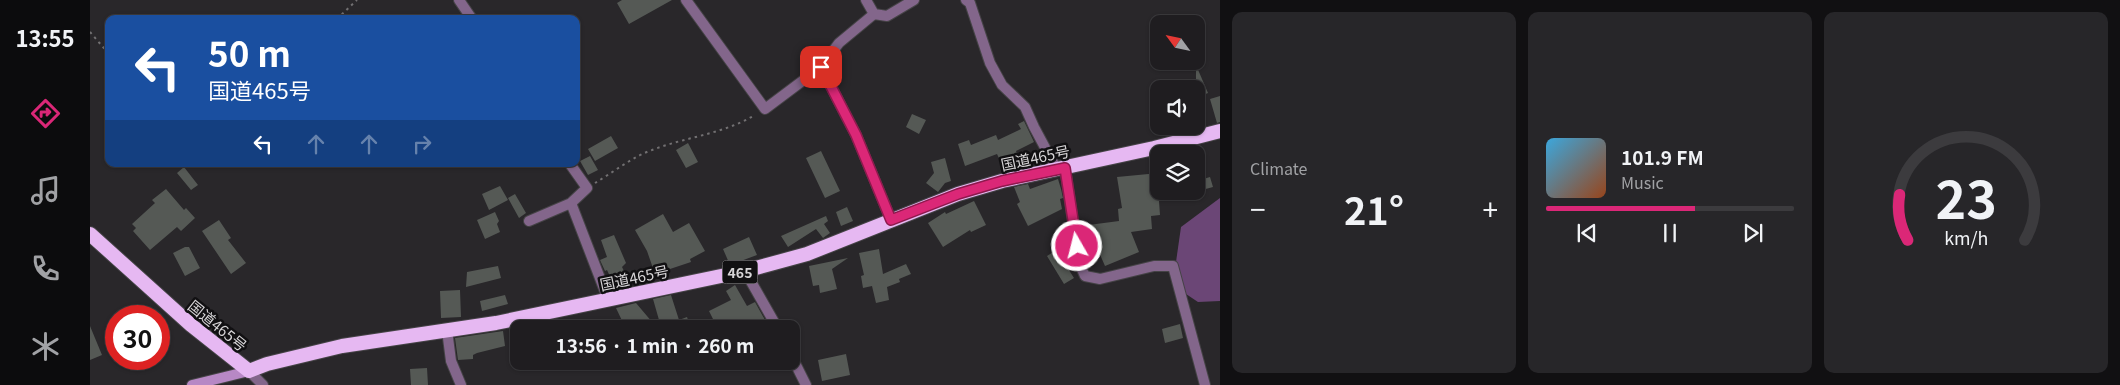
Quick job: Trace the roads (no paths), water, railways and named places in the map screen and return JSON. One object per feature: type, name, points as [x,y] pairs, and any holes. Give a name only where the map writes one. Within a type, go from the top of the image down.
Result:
[{"type":"highway","name":"国道465号","points":[[90,234],[191,325],[249,371],[267,364],[342,346],[496,323],[746,271],[807,254],[958,194],[1002,181],[1220,131]]},
{"type":"main road","points":[[192,385],[249,371]]},
{"type":"street","points":[[459,0],[469,15]]},
{"type":"street","points":[[686,0],[765,109],[821,67],[839,43],[874,14],[887,16],[914,0]]},
{"type":"street","points":[[866,0],[874,14]]},
{"type":"street","points":[[970,1],[990,63],[1002,85],[1025,107],[1034,127],[1061,169],[1079,263],[1085,276],[1100,279],[1154,266],[1173,266],[1205,385]]},
{"type":"street","points":[[821,67],[856,135],[891,220]]},
{"type":"street","points":[[529,221],[571,203],[587,188],[572,167]]},
{"type":"street","points":[[571,203],[608,299]]},
{"type":"street","points":[[746,271],[773,320]]},
{"type":"street","points":[[447,330],[451,362],[460,385]]},
{"type":"street","points":[[798,370],[806,385]]},
{"type":"street","points":[[249,371],[263,385]]}]
